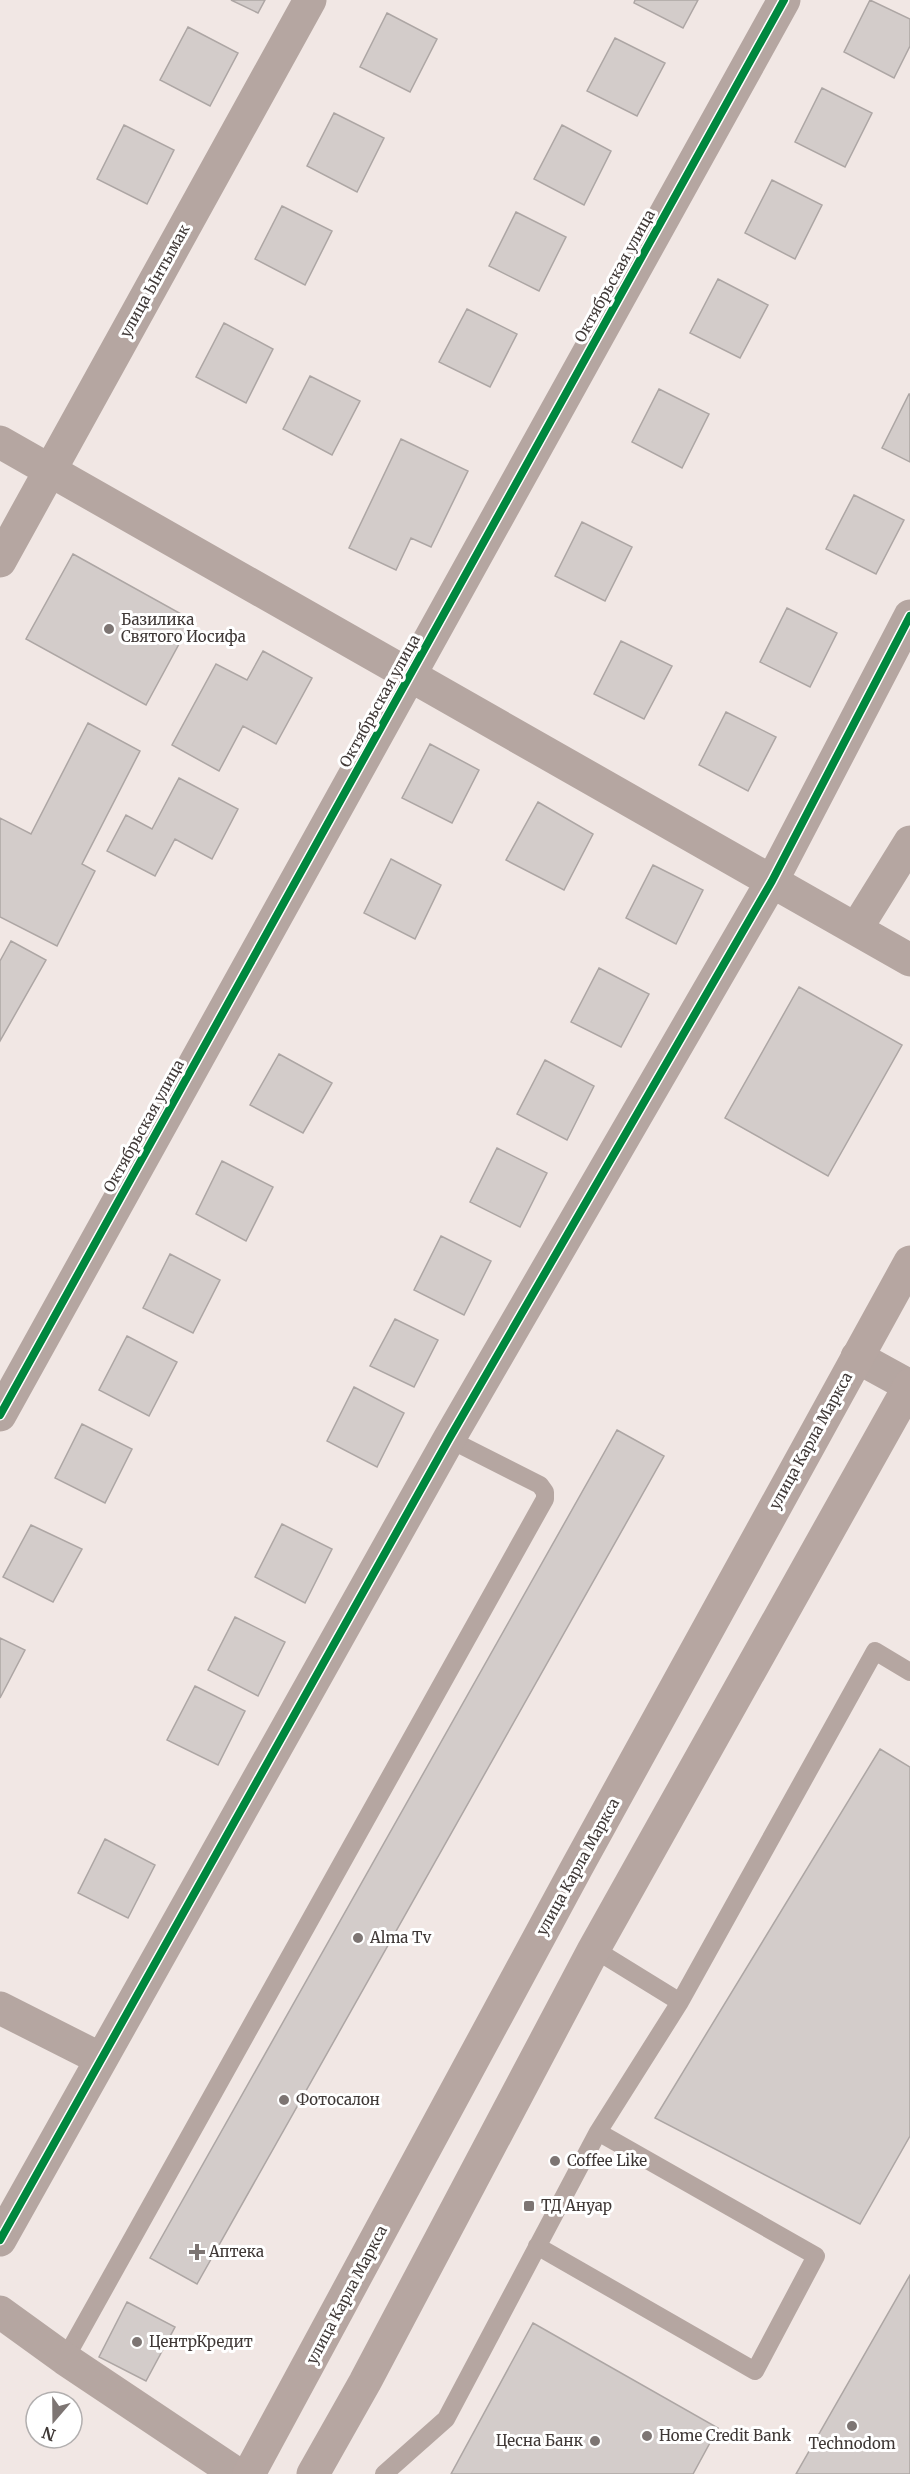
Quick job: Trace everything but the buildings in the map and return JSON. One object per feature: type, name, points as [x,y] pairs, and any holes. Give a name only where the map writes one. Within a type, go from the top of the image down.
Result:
[{"type":"main road","name":"улица Карла Маркса","points":[[249,2474],[577,1867],[910,1262]]},
{"type":"main road","points":[[314,2474],[594,1949],[910,1386]]},
{"type":"street","name":"улица Ынтымак","points":[[0,561],[310,0]]},
{"type":"street","name":"Октябрьская улица","points":[[0,1415],[784,0]]},
{"type":"street","points":[[0,442],[910,960]]},
{"type":"street","points":[[0,2240],[450,1439],[771,881],[910,616]]},
{"type":"street","points":[[856,929],[910,842]]},
{"type":"street","points":[[857,1357],[910,1386]]},
{"type":"street","points":[[0,2008],[101,2059]]},
{"type":"street","points":[[0,2312],[237,2474]]},
{"type":"lane","points":[[66,2359],[546,1499],[545,1492],[540,1485],[450,1439]]},
{"type":"lane","points":[[384,2474],[446,2419],[598,2132],[680,2002],[875,1651],[910,1672]]},
{"type":"lane","points":[[594,1949],[680,2002]]},
{"type":"lane","points":[[537,2246],[755,2371],[811,2267],[816,2256],[598,2132]]},
{"type":"cycle path","points":[[0,1415],[784,0]]},
{"type":"cycle path","points":[[0,2240],[449,1439],[772,881],[910,616]]},
{"type":"place","name":"Базилика Святого Иосифа","points":[[109,629]]},
{"type":"place","name":"Alma Tv","points":[[358,1938]]},
{"type":"place","name":"Фотосалон","points":[[284,2100]]},
{"type":"place","name":"Coffee Like","points":[[555,2161]]},
{"type":"place","name":"ТД Ануар","points":[[529,2206]]},
{"type":"place","name":"Аптека","points":[[197,2252]]},
{"type":"place","name":"ЦентрКредит","points":[[137,2342]]},
{"type":"place","name":"Technodom","points":[[852,2426]]},
{"type":"place","name":"Home Credit Bank","points":[[647,2436]]},
{"type":"place","name":"Цесна Банк","points":[[595,2441]]}]
